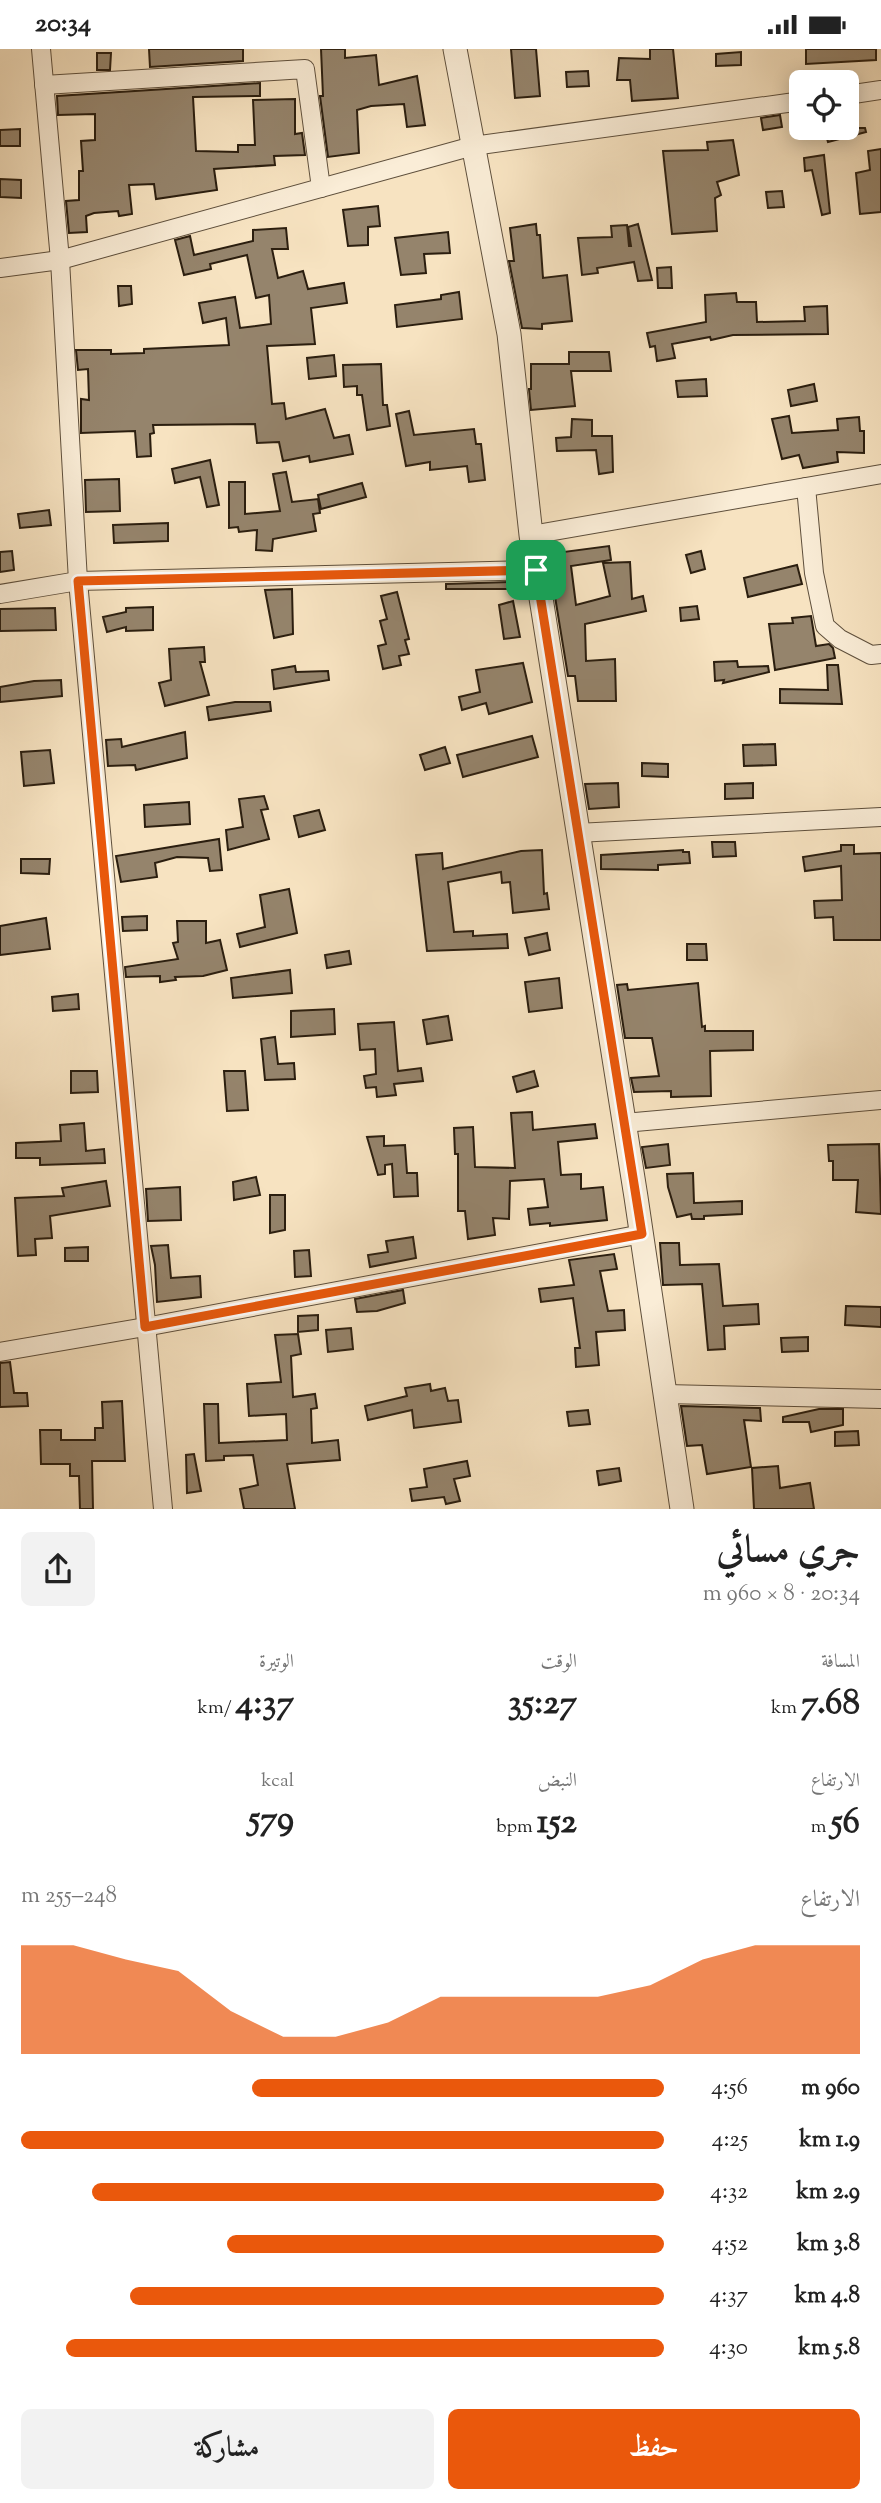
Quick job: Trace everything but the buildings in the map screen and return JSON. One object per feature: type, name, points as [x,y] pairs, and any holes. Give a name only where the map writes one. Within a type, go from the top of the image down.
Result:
[{"type":"street","points":[[41,49],[60,260],[78,581],[163,1509]]},
{"type":"street","points":[[455,49],[509,334],[536,570],[642,1234],[682,1509]]},
{"type":"street","points":[[44,85],[305,69],[321,188]]},
{"type":"street","points":[[859,93],[881,90]]},
{"type":"street","points":[[0,268],[60,260],[473,146],[789,103]]},
{"type":"street","points":[[531,535],[881,474]]},
{"type":"street","points":[[806,487],[814,573],[825,626],[840,639],[871,655],[881,654]]},
{"type":"street","points":[[0,593],[78,581],[536,570]]},
{"type":"street","points":[[577,833],[881,817]]},
{"type":"street","points":[[624,1123],[881,1100]]},
{"type":"street","points":[[0,1352],[642,1234]]},
{"type":"street","points":[[665,1394],[881,1399]]},
{"type":"route","points":[[536,570],[642,1234],[145,1327],[78,581],[536,570]]}]
